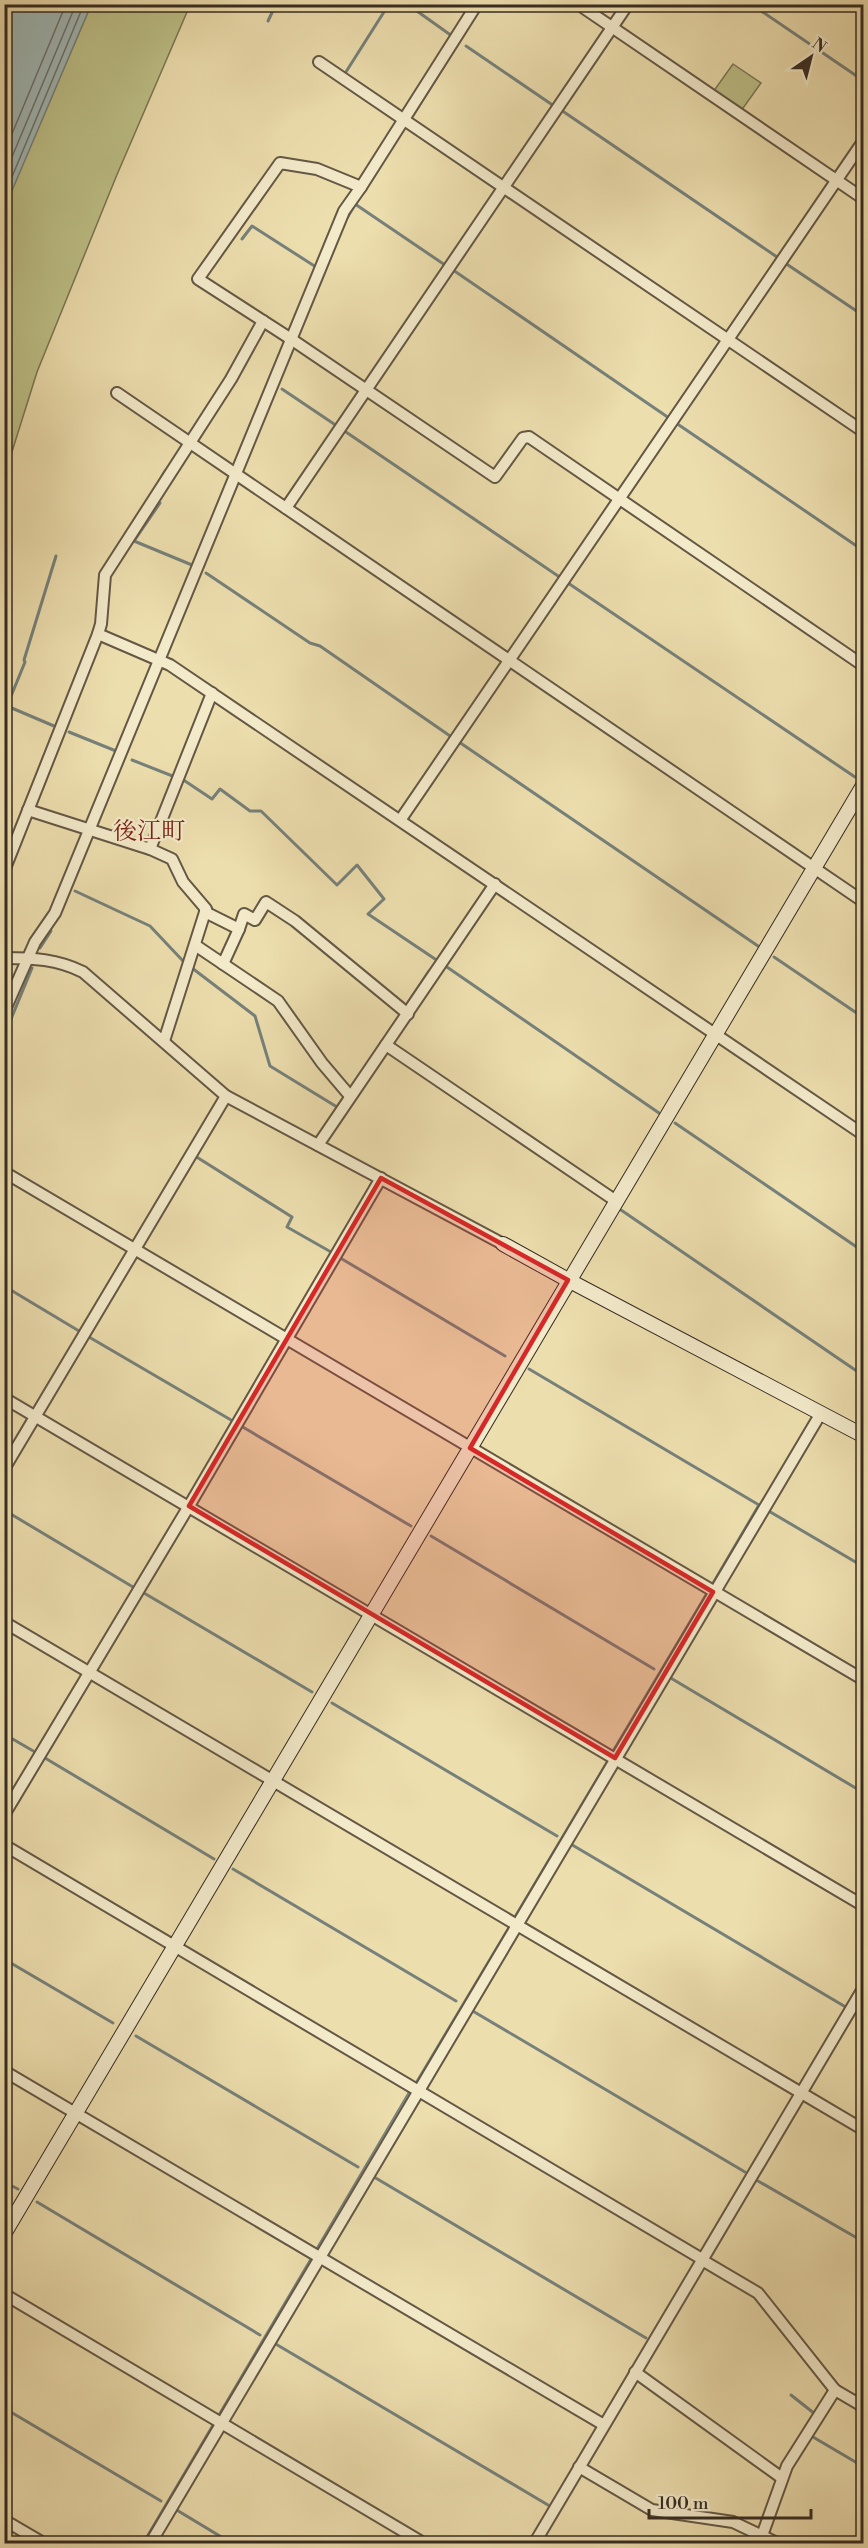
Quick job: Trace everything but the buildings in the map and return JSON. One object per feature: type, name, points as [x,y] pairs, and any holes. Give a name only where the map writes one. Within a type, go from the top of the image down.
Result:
[{"type":"street","points":[[4,1012],[35,942],[55,914],[158,658],[344,211],[407,122],[477,4]]},
{"type":"street","points":[[578,4],[864,199]]},
{"type":"street","points":[[286,508],[628,4]]},
{"type":"street","points":[[319,62],[864,432]]},
{"type":"street","points":[[401,819],[864,140]]},
{"type":"street","points":[[361,187],[317,169],[280,163],[198,279],[495,477],[523,438],[529,438],[864,666]]},
{"type":"street","points":[[4,871],[98,634],[101,624],[105,575],[243,359],[263,321]]},
{"type":"street","points":[[117,393],[864,902]]},
{"type":"street","points":[[98,634],[158,658],[212,693],[864,1135]]},
{"type":"street","points":[[150,849],[212,693]]},
{"type":"street","points":[[4,2234],[864,784]]},
{"type":"street","points":[[28,810],[90,828],[172,859],[183,882],[206,909],[164,1041]]},
{"type":"street","points":[[318,1145],[495,884]]},
{"type":"street","points":[[224,964],[244,914],[255,920],[266,902],[295,921],[408,1014]]},
{"type":"street","points":[[205,912],[239,928]]},
{"type":"street","points":[[195,945],[278,1001],[322,1063],[350,1096]]},
{"type":"street","points":[[4,958],[27,958],[65,963],[83,972],[226,1096],[864,1436]]},
{"type":"street","points":[[386,1045],[616,1201]]},
{"type":"street","points":[[4,1469],[226,1096]]},
{"type":"street","points":[[4,1172],[864,1680]]},
{"type":"street","points":[[4,1815],[189,1506],[381,1178]]},
{"type":"street","points":[[4,1398],[864,1906]]},
{"type":"street","points":[[150,2544],[218,2422],[316,2255],[419,2091],[612,1756],[821,1413]]},
{"type":"street","points":[[4,1622],[864,2130]]},
{"type":"street","points":[[4,1845],[758,2294],[835,2390],[864,2407]]},
{"type":"street","points":[[534,2544],[864,1987]]},
{"type":"street","points":[[4,2071],[604,2425]]},
{"type":"street","points":[[4,2294],[425,2544]]},
{"type":"street","points":[[635,2372],[782,2478]]},
{"type":"street","points":[[761,2540],[782,2478],[835,2390]]},
{"type":"street","points":[[579,2467],[652,2510],[733,2522],[761,2540],[778,2544]]},
{"type":"street","points":[[4,2520],[45,2544]]},
{"type":"highlighted area","points":[[381,1178],[568,1280],[470,1448],[713,1592],[615,1758],[189,1506]]},
{"type":"green space","points":[[91,5],[190,5],[116,177],[37,372],[5,474],[4,207]]},
{"type":"green space","points":[[733,64],[761,83],[741,111],[713,92]]},
{"type":"water","points":[[4,5],[91,5],[5,207]]},
{"type":"water","points":[[410,2090],[413,2091],[146,2543],[142,2544]]},
{"type":"waterway","points":[[268,21],[276,4]]},
{"type":"waterway","points":[[344,75],[389,4]]},
{"type":"waterway","points":[[407,4],[452,36]]},
{"type":"waterway","points":[[410,120],[483,4]]},
{"type":"waterway","points":[[751,4],[864,81]]},
{"type":"waterway","points":[[466,46],[554,106]]},
{"type":"waterway","points":[[561,110],[777,257]]},
{"type":"waterway","points":[[347,218],[359,198]]},
{"type":"waterway","points":[[355,204],[445,265]]},
{"type":"waterway","points":[[242,239],[252,226],[316,267]]},
{"type":"waterway","points":[[785,263],[864,316]]},
{"type":"waterway","points":[[453,270],[669,418]]},
{"type":"waterway","points":[[282,389],[337,426]]},
{"type":"waterway","points":[[676,423],[864,551]]},
{"type":"waterway","points":[[343,430],[561,578]]},
{"type":"waterway","points":[[160,480],[165,471]]},
{"type":"waterway","points":[[160,503],[134,541],[192,565]]},
{"type":"waterway","points":[[7,706],[25,662],[56,556]]},
{"type":"waterway","points":[[206,573],[310,643],[320,646],[453,738]]},
{"type":"waterway","points":[[568,583],[855,777]]},
{"type":"waterway","points":[[4,714],[7,706],[54,726]]},
{"type":"waterway","points":[[69,732],[116,751]]},
{"type":"waterway","points":[[459,742],[758,946]]},
{"type":"waterway","points":[[132,760],[175,777]]},
{"type":"waterway","points":[[182,779],[212,799],[220,789],[250,811],[261,811],[337,885],[357,865],[384,899],[368,914],[438,961]]},
{"type":"waterway","points":[[75,891],[150,926],[183,961]]},
{"type":"waterway","points":[[40,948],[51,931]]},
{"type":"waterway","points":[[774,957],[864,1018]]},
{"type":"waterway","points":[[444,965],[659,1113]]},
{"type":"waterway","points":[[4,1036],[32,968]]},
{"type":"waterway","points":[[192,968],[255,1016],[270,1066],[337,1107],[345,1096]]},
{"type":"waterway","points":[[407,1004],[429,971]]},
{"type":"waterway","points":[[675,1123],[864,1252]]},
{"type":"waterway","points":[[195,1156],[292,1217],[287,1227],[331,1252]]},
{"type":"waterway","points":[[621,1210],[864,1376]]},
{"type":"waterway","points":[[342,1259],[505,1356]]},
{"type":"waterway","points":[[4,1286],[79,1331]]},
{"type":"waterway","points":[[89,1337],[231,1420]]},
{"type":"waterway","points":[[529,1369],[759,1505],[712,1585]]},
{"type":"waterway","points":[[241,1426],[411,1526]]},
{"type":"waterway","points":[[4,1510],[133,1587]]},
{"type":"waterway","points":[[767,1510],[864,1567]]},
{"type":"waterway","points":[[431,1536],[654,1669]]},
{"type":"waterway","points":[[144,1593],[312,1692]]},
{"type":"waterway","points":[[612,1753],[706,1595]]},
{"type":"waterway","points":[[669,1677],[864,1793]]},
{"type":"waterway","points":[[332,1703],[557,1836]]},
{"type":"waterway","points":[[4,1734],[35,1752]]},
{"type":"waterway","points":[[45,1758],[214,1859]]},
{"type":"waterway","points":[[515,1917],[609,1759]]},
{"type":"waterway","points":[[569,1843],[844,2006]]},
{"type":"waterway","points":[[233,1869],[456,2001]]},
{"type":"waterway","points":[[415,2085],[510,1926]]},
{"type":"waterway","points":[[4,1959],[113,2023]]},
{"type":"waterway","points":[[471,2010],[745,2172]]},
{"type":"waterway","points":[[860,2016],[864,2018]]},
{"type":"waterway","points":[[136,2036],[358,2167]]},
{"type":"waterway","points":[[374,2177],[646,2338]]},
{"type":"waterway","points":[[758,2181],[864,2242]]},
{"type":"waterway","points":[[4,2182],[18,2189]]},
{"type":"waterway","points":[[37,2202],[260,2335]]},
{"type":"waterway","points":[[274,2343],[548,2505]]},
{"type":"waterway","points":[[791,2395],[815,2414]]},
{"type":"waterway","points":[[4,2408],[161,2501]]},
{"type":"waterway","points":[[813,2437],[864,2467]]},
{"type":"waterway","points":[[175,2509],[233,2544]]},
{"type":"district","name":"後江町","points":[[149,832]]}]
